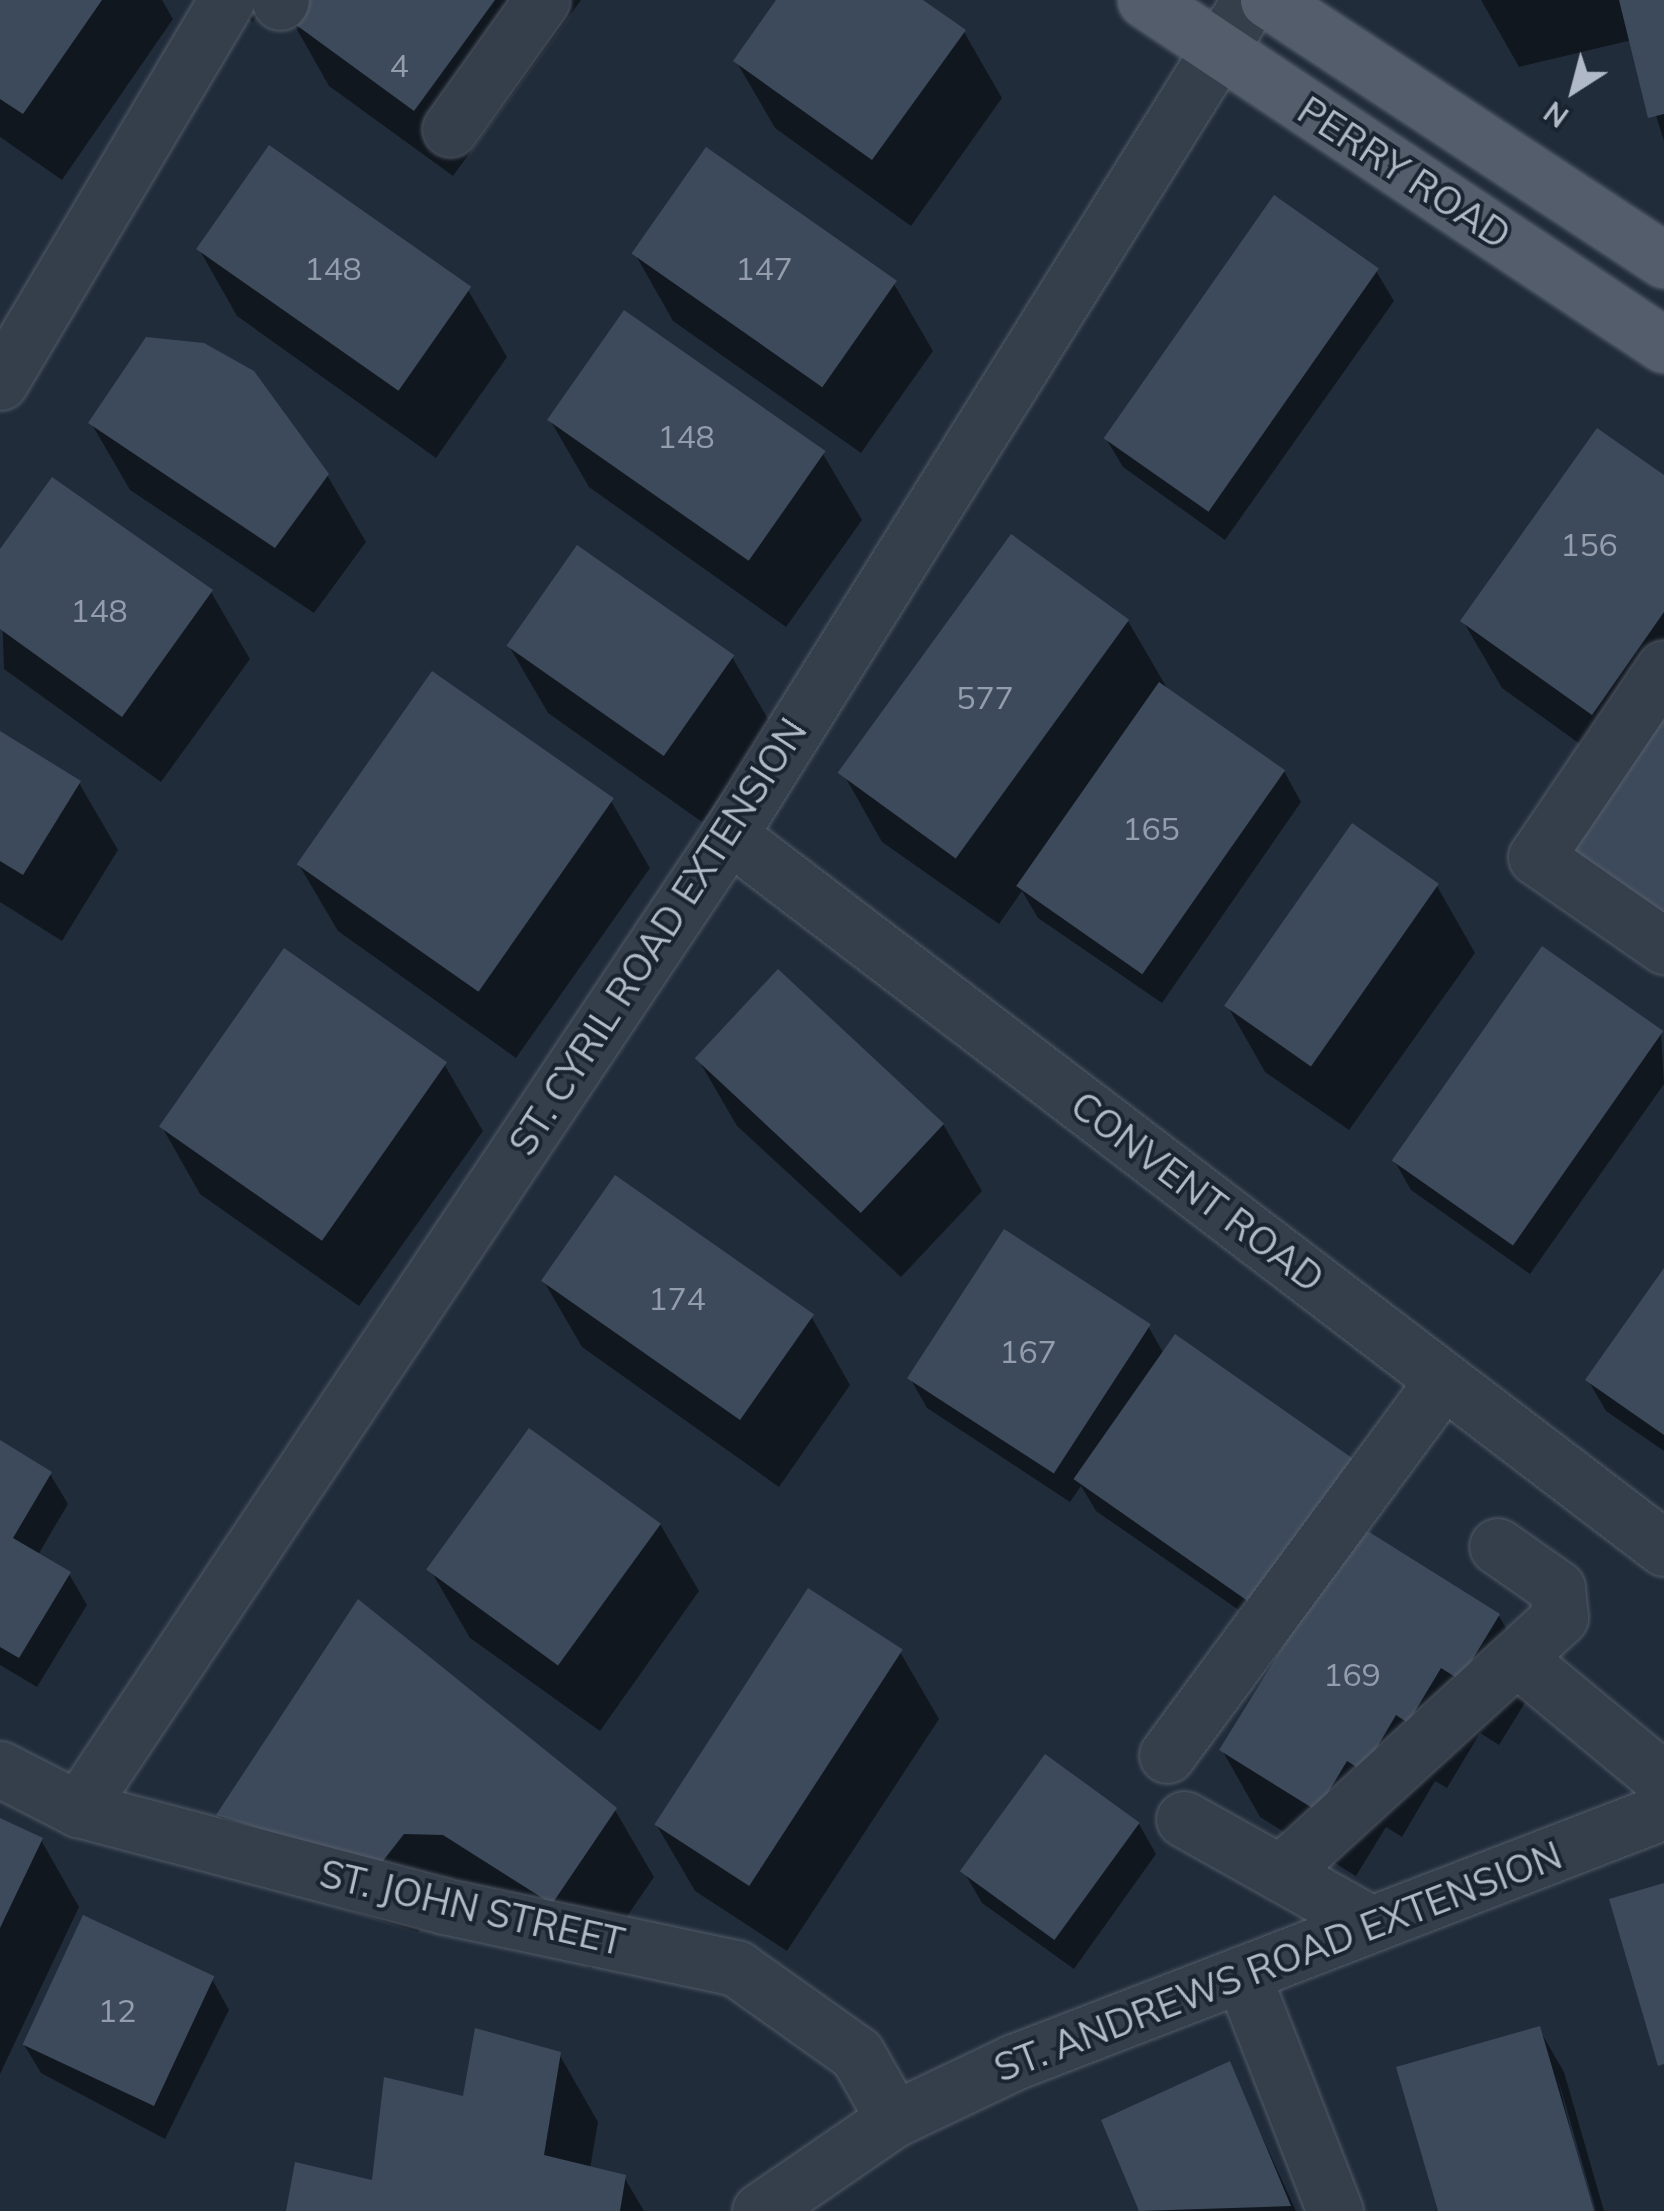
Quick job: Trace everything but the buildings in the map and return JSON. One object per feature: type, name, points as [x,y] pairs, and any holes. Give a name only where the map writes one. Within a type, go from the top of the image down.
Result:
[{"type":"main road","name":"PERRY ROAD","points":[[1144,0],[1664,345]]},
{"type":"main road","name":"PERRY ROAD","points":[[1268,0],[1664,260]]},
{"type":"street","points":[[0,382],[227,0]]},
{"type":"street","points":[[450,129],[542,0]]},
{"type":"street","name":"ST. CYRIL ROAD EXTENSION","points":[[78,1809],[729,835],[1250,0]]},
{"type":"street","points":[[1664,668],[1536,856],[1664,946]]},
{"type":"street","name":"CONVENT ROAD","points":[[729,835],[1664,1548]]},
{"type":"street","points":[[1167,1755],[1443,1380]]},
{"type":"street","points":[[1280,1874],[1560,1618],[1563,1602],[1496,1546]]},
{"type":"street","points":[[1518,1658],[1664,1780]]},
{"type":"street","name":"ST. JOHN STREET","points":[[0,1769],[78,1809],[444,1906],[736,1968],[857,2054],[894,2119]]},
{"type":"street","name":"ST. ANDREWS ROAD EXTENSION","points":[[760,2211],[894,2119],[1242,1974],[1664,1811]]},
{"type":"street","points":[[1184,1819],[1371,1924]]},
{"type":"street","points":[[1242,1974],[1335,2211]]}]
